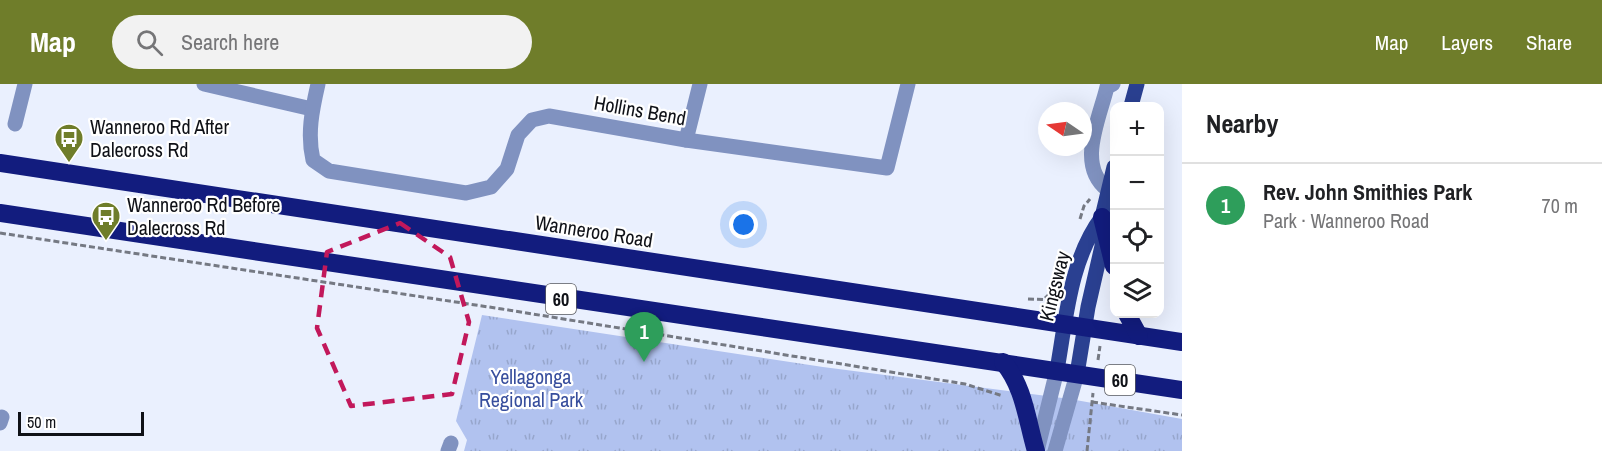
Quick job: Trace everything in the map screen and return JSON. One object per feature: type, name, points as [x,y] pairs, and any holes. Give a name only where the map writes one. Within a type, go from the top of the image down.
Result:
[{"type":"highway","name":"Wanneroo Road","points":[[0,164],[1182,342]]},
{"type":"highway","name":"60","points":[[0,213],[525,294],[1058,370],[1182,390]]},
{"type":"highway","points":[[1102,217],[1114,264]]},
{"type":"highway","points":[[1129,318],[1139,336]]},
{"type":"highway","points":[[1002,362],[1012,373],[1020,391],[1037,451]]},
{"type":"main road","points":[[1132,102],[1137,84]]},
{"type":"main road","name":"Kingsway","points":[[1077,374],[1101,246],[1102,217],[1110,182]]},
{"type":"main road","name":"Kingsway","points":[[1058,370],[1068,304],[1089,233],[1102,217]]},
{"type":"street","points":[[15,124],[25,84]]},
{"type":"street","points":[[204,84],[312,109]]},
{"type":"street","name":"Hollins Bend","points":[[318,84],[312,109],[309,141],[313,160],[329,171],[466,193],[491,187],[507,169],[518,135],[531,120],[549,116],[686,140],[887,168],[908,84]]},
{"type":"street","points":[[686,140],[700,84]]},
{"type":"street","points":[[1108,190],[1092,171],[1090,156],[1107,87],[1113,84]]},
{"type":"street","points":[[1037,451],[1058,370]]},
{"type":"street","points":[[1055,451],[1077,374]]},
{"type":"path","points":[[0,233],[502,309],[965,384],[1005,396]]},
{"type":"path","points":[[1070,399],[1182,415]]},
{"type":"path","points":[[1087,451],[1092,402]]},
{"type":"highlighted area","points":[[400,223],[450,257],[469,322],[452,394],[351,406],[317,328],[327,252]]},
{"type":"green space","name":"Yellagonga Regional Park","points":[[482,315],[823,367],[1070,399],[1182,419],[1182,451],[464,451],[467,440],[456,421]]},
{"type":"place","name":"Wanneroo Rd After Dalecross Rd","points":[[69,164]]},
{"type":"place","name":"Wanneroo Rd Before Dalecross Rd","points":[[106,242]]},
{"type":"place","name":"Rev. John Smithies Park","points":[[644,362]]}]
